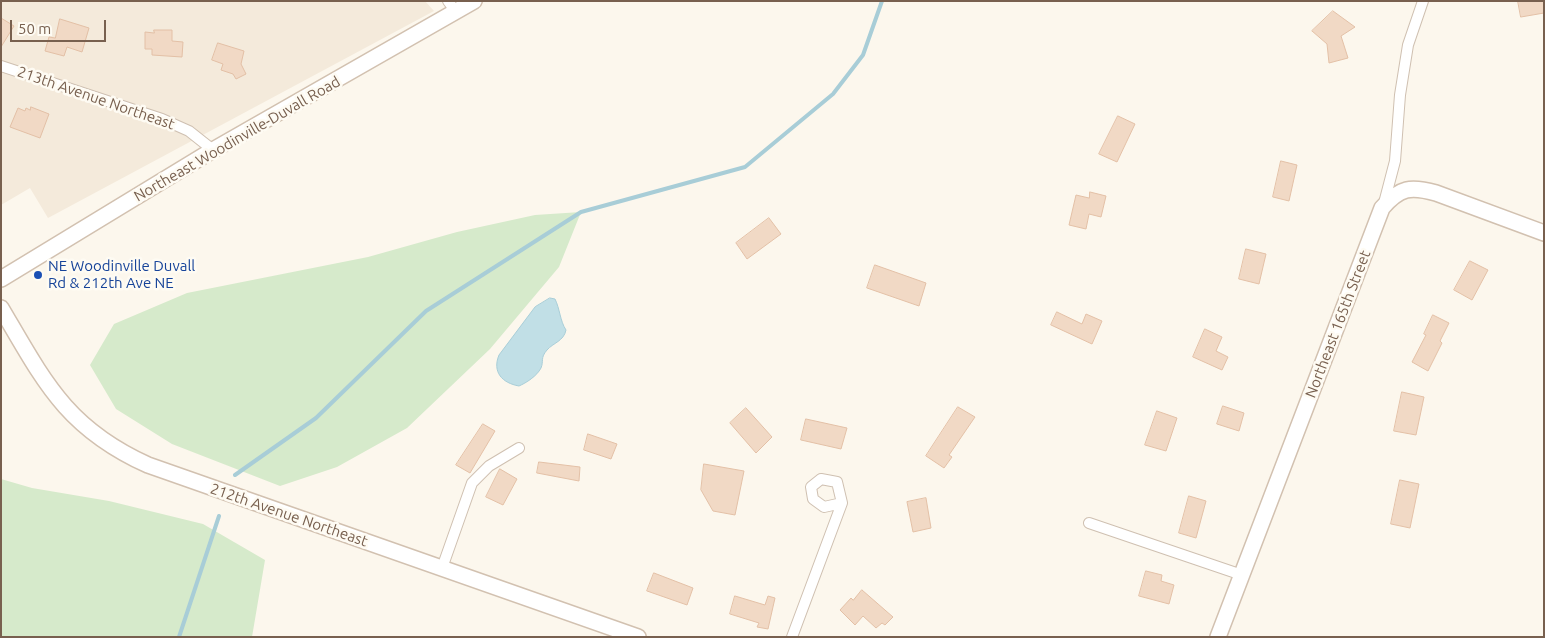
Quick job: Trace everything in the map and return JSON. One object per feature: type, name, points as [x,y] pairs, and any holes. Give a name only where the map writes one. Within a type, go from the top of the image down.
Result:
[{"type":"street","name":"Northeast Woodinville-Duvall Road","points":[[1,280],[452,7],[474,1]]},
{"type":"street","name":"Northeast 165th Street","points":[[1218,637],[1382,208],[1395,161],[1400,95],[1408,45],[1423,1]]},
{"type":"street","name":"213th Avenue Northeast","points":[[1,66],[162,119],[189,132],[213,150]]},
{"type":"street","points":[[1382,208],[1397,193],[1408,189],[1420,189],[1436,193],[1544,234]]},
{"type":"street","name":"212th Avenue Northeast","points":[[1,308],[41,375],[72,414],[108,444],[148,465],[442,568],[608,632],[638,637]]},
{"type":"street","points":[[442,568],[472,483],[489,466],[519,448]]},
{"type":"street","points":[[792,637],[842,503]]},
{"type":"street","points":[[1089,523],[1242,575]]},
{"type":"shaded area","points":[[1,1],[425,1],[434,11],[48,218],[30,188],[1,205]]},
{"type":"green space","points":[[581,212],[559,267],[490,349],[407,428],[337,467],[280,486],[172,444],[116,409],[90,365],[114,324],[187,293],[368,257],[457,232],[535,215]]},
{"type":"green space","points":[[1,479],[32,488],[109,501],[203,524],[265,560],[252,637],[1,637]]},
{"type":"water","points":[[550,298],[555,299],[557,303],[562,323],[566,330],[565,334],[545,353],[541,368],[534,376],[519,386],[513,385],[500,376],[497,367],[499,355],[535,307]]},
{"type":"building","points":[[1518,1],[1544,1],[1544,13],[1521,17]]},
{"type":"building","points":[[1333,11],[1355,27],[1341,36],[1348,58],[1329,63],[1327,44],[1312,31]]},
{"type":"building","points":[[1,18],[14,26],[1,47]]},
{"type":"building","points":[[60,19],[89,28],[82,52],[67,47],[64,56],[45,51],[49,37],[55,38]]},
{"type":"building","points":[[154,30],[172,30],[172,41],[183,42],[182,57],[152,55],[152,49],[145,49],[145,32],[154,33]]},
{"type":"building","points":[[218,43],[244,51],[241,64],[246,74],[236,79],[233,74],[221,70],[223,64],[212,60]]},
{"type":"building","points":[[31,107],[49,114],[40,138],[10,127],[18,108],[25,111],[26,108],[30,110]]},
{"type":"building","points":[[1118,116],[1135,124],[1117,162],[1099,154]]},
{"type":"building","points":[[1281,161],[1297,165],[1289,201],[1273,197]]},
{"type":"building","points":[[1090,192],[1106,196],[1101,217],[1089,214],[1086,229],[1069,225],[1076,195],[1089,198]]},
{"type":"building","points":[[769,218],[781,234],[747,259],[736,243]]},
{"type":"building","points":[[1246,249],[1266,254],[1259,284],[1239,279]]},
{"type":"building","points":[[1470,261],[1488,270],[1472,300],[1454,290]]},
{"type":"building","points":[[875,265],[926,283],[919,306],[867,288]]},
{"type":"building","points":[[1057,312],[1082,324],[1086,314],[1102,321],[1092,344],[1051,325]]},
{"type":"building","points":[[1433,315],[1449,323],[1440,341],[1442,343],[1428,371],[1412,362],[1426,335],[1424,334]]},
{"type":"building","points":[[1205,329],[1222,337],[1216,351],[1228,357],[1222,370],[1193,357]]},
{"type":"building","points":[[1402,392],[1424,397],[1416,435],[1394,431]]},
{"type":"building","points":[[1223,406],[1244,413],[1239,431],[1217,424]]},
{"type":"building","points":[[958,407],[975,417],[949,455],[952,457],[944,468],[926,456]]},
{"type":"building","points":[[746,408],[772,437],[756,453],[730,423]]},
{"type":"building","points":[[1157,411],[1177,418],[1166,451],[1145,445]]},
{"type":"building","points":[[806,419],[847,428],[841,449],[801,440]]},
{"type":"building","points":[[483,424],[495,431],[470,473],[456,465]]},
{"type":"building","points":[[588,434],[617,444],[611,459],[584,450]]},
{"type":"building","points":[[539,462],[580,467],[579,481],[537,473]]},
{"type":"building","points":[[704,464],[744,471],[735,515],[713,511],[701,490]]},
{"type":"building","points":[[500,469],[517,479],[503,505],[486,497]]},
{"type":"building","points":[[1400,480],[1419,484],[1410,528],[1391,524]]},
{"type":"building","points":[[1189,496],[1206,501],[1196,538],[1179,533]]},
{"type":"building","points":[[926,498],[931,528],[913,532],[907,502]]},
{"type":"building","points":[[1146,571],[1162,575],[1161,581],[1174,585],[1169,604],[1139,596]]},
{"type":"building","points":[[654,573],[693,588],[687,605],[647,591]]},
{"type":"building","points":[[862,590],[893,617],[885,625],[882,623],[876,628],[863,616],[855,625],[840,610]]},
{"type":"building","points":[[735,596],[765,605],[768,596],[775,598],[768,629],[757,627],[759,623],[730,614]]},
{"type":"waterway","points":[[235,475],[316,418],[426,311],[581,212],[745,167],[833,94],[863,55],[882,1]]},
{"type":"waterway","points":[[179,637],[219,516]]},
{"type":"place","name":"NE Woodinville Duvall Rd & 212th Ave NE","points":[[38,275]]}]
